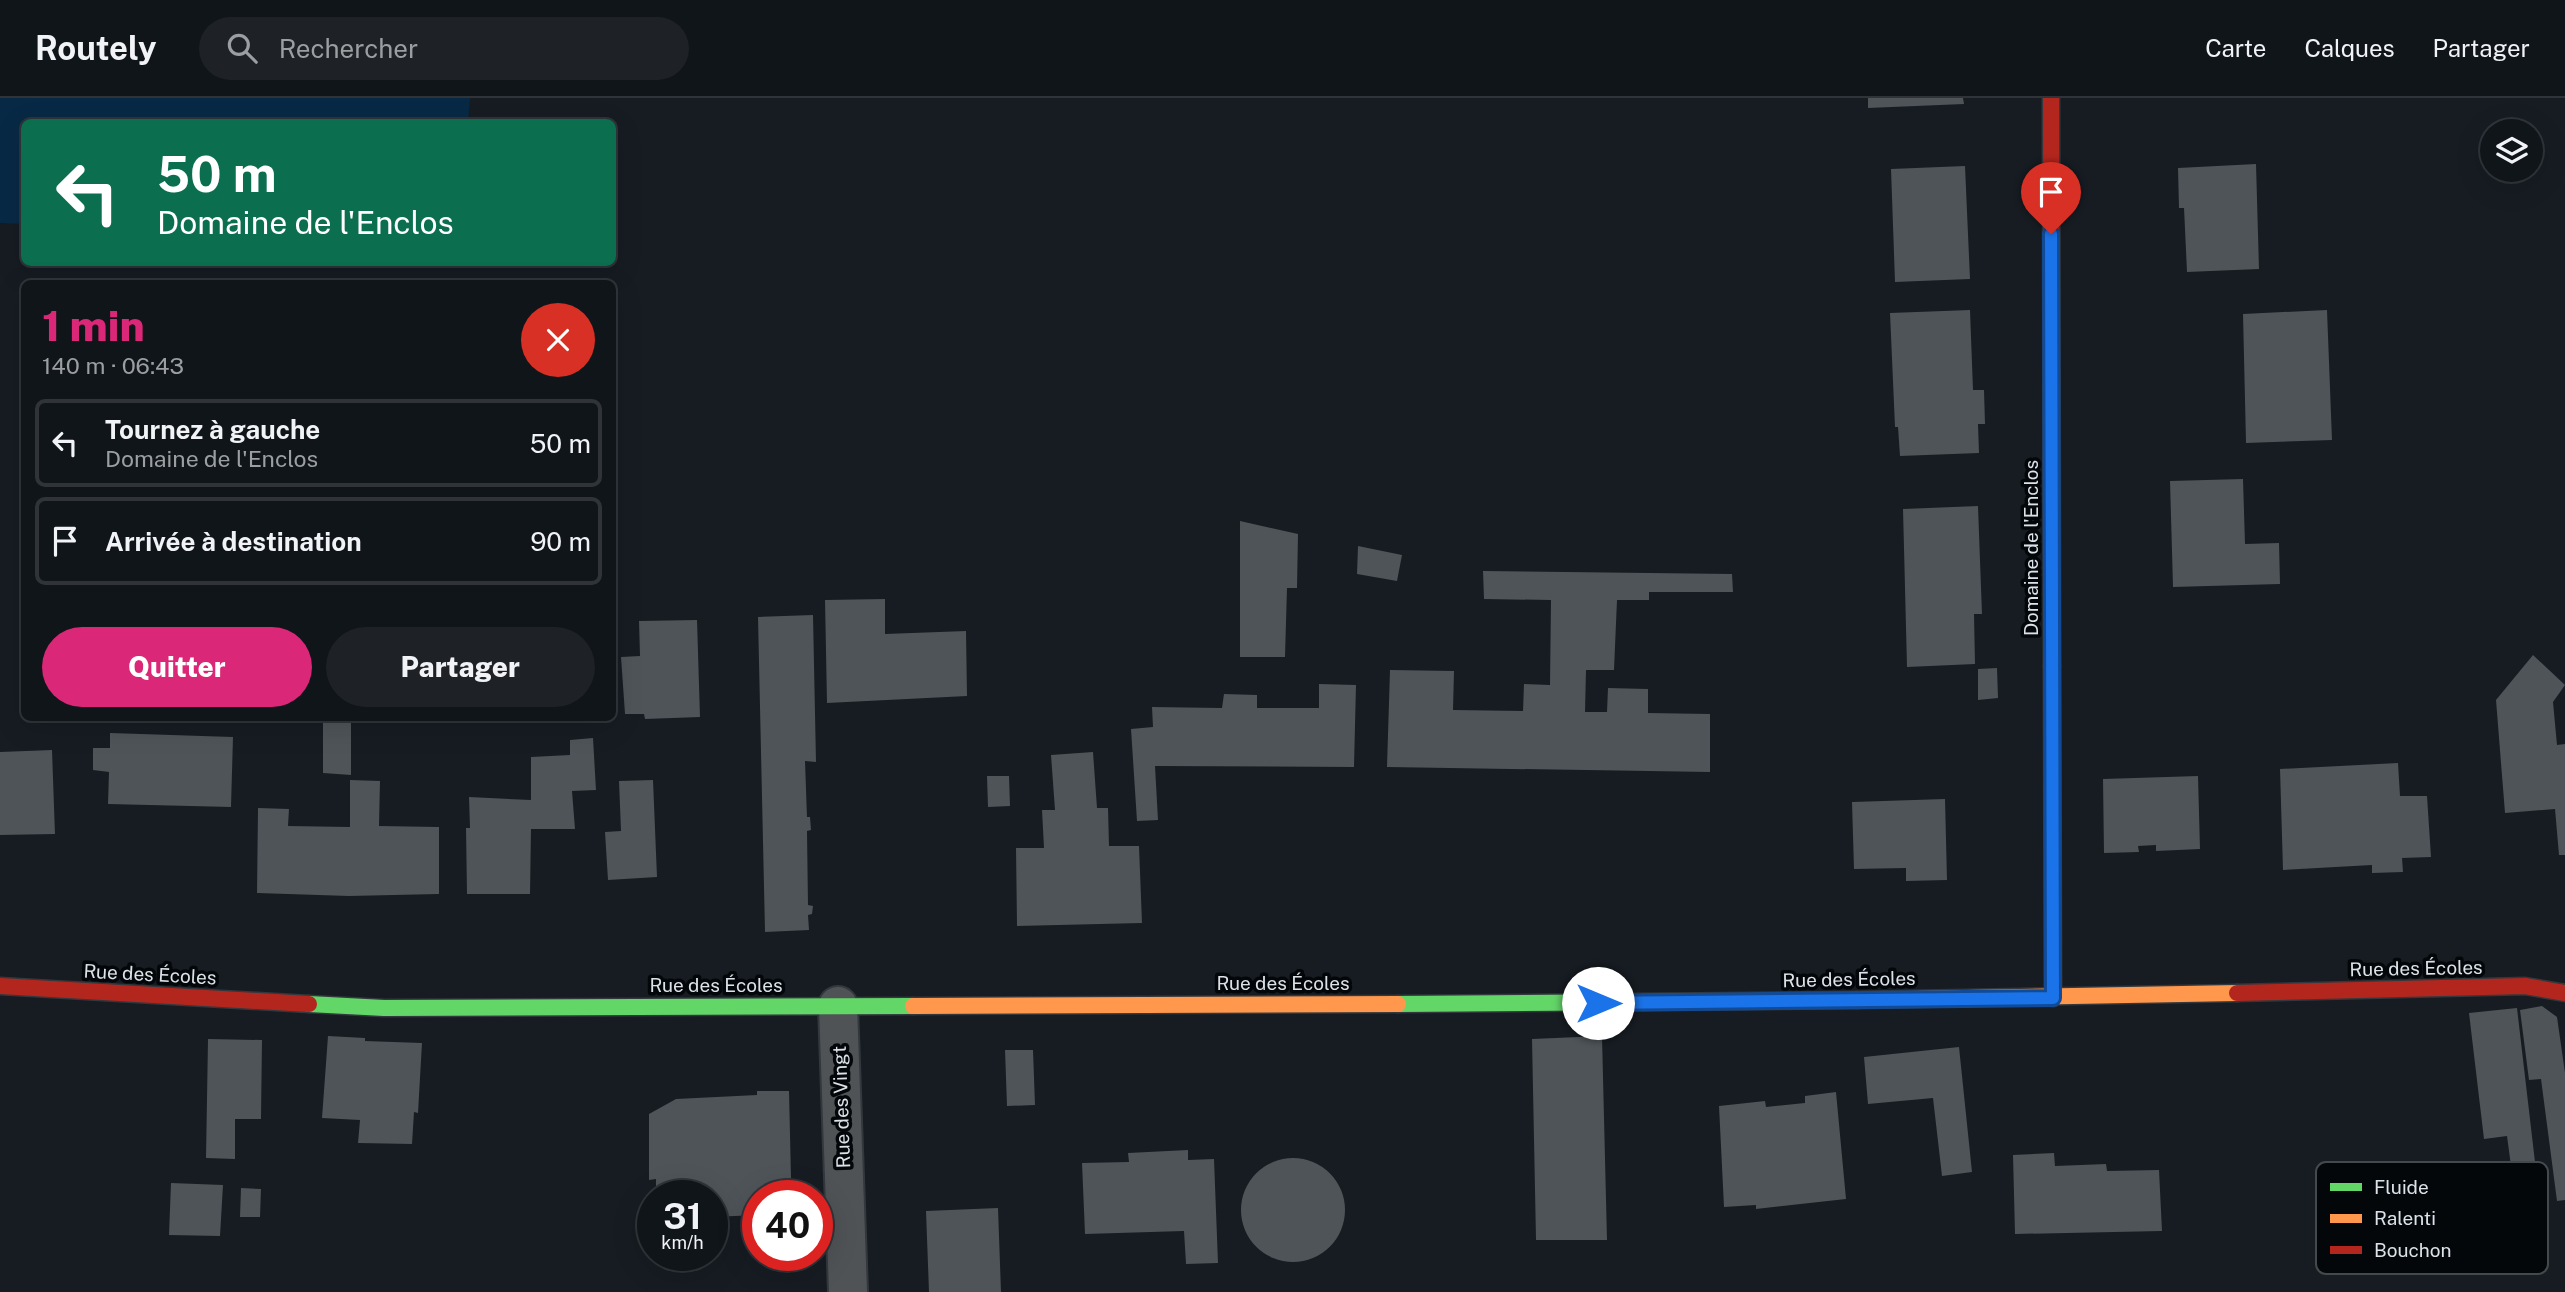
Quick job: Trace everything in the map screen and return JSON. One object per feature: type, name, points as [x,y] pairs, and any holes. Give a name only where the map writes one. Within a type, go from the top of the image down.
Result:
[{"type":"street","name":"Domaine de l'Enclos","points":[[2051,98],[2053,998]]},
{"type":"street","name":"Rue des Écoles","points":[[0,986],[384,1008],[1639,1003],[2053,998],[2525,986],[2565,993]]},
{"type":"street","name":"Rue des Vingt","points":[[838,1006],[848,1292]]},
{"type":"shaded area","points":[[0,98],[470,98],[468,119],[21,119],[21,224],[0,223]]},
{"type":"building","points":[[1868,98],[1963,98],[1964,104],[1868,108]]},
{"type":"building","points":[[2256,164],[2259,269],[2187,272],[2184,208],[2179,208],[2178,168]]},
{"type":"building","points":[[1965,166],[1970,279],[1895,282],[1891,169]]},
{"type":"building","points":[[1970,310],[1973,390],[1984,390],[1985,424],[1978,424],[1979,453],[1900,456],[1898,427],[1895,427],[1890,313]]},
{"type":"building","points":[[2327,310],[2332,440],[2246,443],[2243,314]]},
{"type":"building","points":[[2243,479],[2245,544],[2279,543],[2280,584],[2173,587],[2170,481]]},
{"type":"building","points":[[1978,506],[1982,614],[1974,614],[1975,664],[1907,667],[1903,509]]},
{"type":"building","points":[[1240,521],[1298,534],[1297,588],[1287,588],[1285,657],[1240,657]]},
{"type":"building","points":[[1358,546],[1402,555],[1397,581],[1357,574]]},
{"type":"building","points":[[1483,571],[1732,574],[1733,592],[1649,592],[1649,600],[1617,600],[1614,670],[1586,670],[1585,712],[1607,712],[1608,688],[1648,689],[1648,713],[1710,714],[1710,772],[1387,767],[1390,670],[1454,671],[1453,710],[1523,711],[1524,684],[1550,685],[1551,600],[1484,599]]},
{"type":"building","points":[[885,599],[885,634],[966,631],[967,696],[827,703],[825,600]]},
{"type":"building","points":[[813,615],[816,762],[805,761],[807,817],[810,817],[811,830],[807,831],[808,905],[813,906],[812,914],[808,915],[809,930],[765,932],[758,617]]},
{"type":"building","points":[[697,620],[700,717],[645,719],[644,714],[625,714],[621,657],[640,656],[639,621]]},
{"type":"building","points":[[2533,655],[2565,685],[2553,702],[2557,745],[2565,744],[2565,855],[2559,855],[2555,809],[2505,813],[2496,700]]},
{"type":"building","points":[[1997,668],[1998,698],[1978,700],[1978,669]]},
{"type":"building","points":[[1319,684],[1356,685],[1354,767],[1155,766],[1158,820],[1137,821],[1131,729],[1153,727],[1152,707],[1222,708],[1224,694],[1257,695],[1257,708],[1319,708]]},
{"type":"building","points":[[323,721],[351,721],[351,775],[323,773]]},
{"type":"building","points":[[110,733],[233,737],[231,807],[108,804],[109,772],[93,770],[93,748],[110,748]]},
{"type":"building","points":[[593,738],[596,790],[572,791],[575,829],[531,829],[530,894],[467,894],[466,828],[470,828],[469,797],[531,800],[531,757],[570,755],[570,740]]},
{"type":"building","points":[[52,750],[55,834],[0,835],[0,752]]},
{"type":"building","points":[[1093,752],[1097,808],[1108,808],[1109,846],[1139,846],[1142,923],[1017,926],[1016,848],[1044,848],[1042,810],[1055,810],[1051,755]]},
{"type":"building","points":[[2398,763],[2400,796],[2427,796],[2431,857],[2402,858],[2403,872],[2372,873],[2372,865],[2283,870],[2280,769]]},
{"type":"building","points":[[987,776],[1009,776],[1010,806],[988,807]]},
{"type":"building","points":[[2198,776],[2200,849],[2156,851],[2156,845],[2138,846],[2139,852],[2104,853],[2103,779]]},
{"type":"building","points":[[350,780],[380,781],[379,826],[439,827],[439,894],[349,896],[257,893],[258,808],[289,809],[288,826],[350,827]]},
{"type":"building","points":[[653,780],[657,877],[608,880],[605,832],[621,831],[619,781]]},
{"type":"building","points":[[1945,799],[1947,880],[1906,881],[1906,868],[1854,869],[1852,802]]},
{"type":"building","points":[[2542,1006],[2557,1017],[2565,1073],[2565,1200],[2557,1201],[2541,1079],[2529,1080],[2520,1010]]},
{"type":"building","points":[[2517,1008],[2535,1162],[2510,1162],[2507,1136],[2484,1139],[2469,1013]]},
{"type":"building","points":[[328,1036],[365,1038],[365,1041],[422,1043],[418,1113],[414,1112],[412,1144],[358,1143],[360,1120],[322,1118]]},
{"type":"building","points":[[1602,1036],[1607,1240],[1536,1240],[1532,1039]]},
{"type":"building","points":[[208,1039],[262,1040],[261,1119],[235,1119],[235,1159],[206,1158]]},
{"type":"building","points":[[1959,1047],[1972,1172],[1942,1176],[1933,1098],[1868,1104],[1864,1057]]},
{"type":"building","points":[[1005,1050],[1033,1050],[1035,1105],[1007,1106]]},
{"type":"building","points":[[757,1091],[789,1091],[791,1178],[742,1180],[742,1216],[728,1216],[728,1180],[649,1180],[649,1114],[676,1099],[757,1095]]},
{"type":"building","points":[[1836,1092],[1846,1199],[1756,1209],[1756,1205],[1724,1207],[1719,1106],[1765,1101],[1766,1107],[1805,1103],[1805,1096]]},
{"type":"building","points":[[1188,1150],[1188,1160],[1214,1159],[1218,1263],[1186,1264],[1184,1231],[1085,1234],[1082,1163],[1129,1162],[1128,1153]]},
{"type":"building","points":[[2054,1153],[2055,1166],[2106,1164],[2107,1171],[2159,1170],[2162,1231],[2015,1234],[2013,1155]]},
{"type":"building","points":[[1293,1158],[1313,1162],[1330,1173],[1341,1190],[1345,1210],[1341,1230],[1330,1247],[1313,1258],[1293,1262],[1273,1258],[1256,1247],[1245,1230],[1241,1210],[1245,1190],[1256,1173],[1273,1162]]},
{"type":"building","points":[[171,1183],[223,1185],[220,1236],[169,1235]]},
{"type":"building","points":[[241,1188],[261,1189],[260,1217],[240,1217]]},
{"type":"building","points":[[998,1208],[1001,1292],[929,1292],[926,1211]]},
{"type":"traffic: fast","points":[[2052,666],[2053,998]]},
{"type":"traffic: fast","points":[[1398,1004],[1857,1000]]},
{"type":"traffic: fast","points":[[309,1004],[384,1008],[913,1006]]},
{"type":"traffic: slow","points":[[1857,1000],[2237,993]]},
{"type":"traffic: slow","points":[[913,1006],[1398,1004]]},
{"type":"traffic: jam","points":[[2051,98],[2052,666]]},
{"type":"traffic: jam","points":[[0,986],[309,1004]]},
{"type":"traffic: jam","points":[[2237,993],[2525,986],[2565,993]]},
{"type":"route","points":[[1598,1003],[2053,998],[2051,234]]}]
